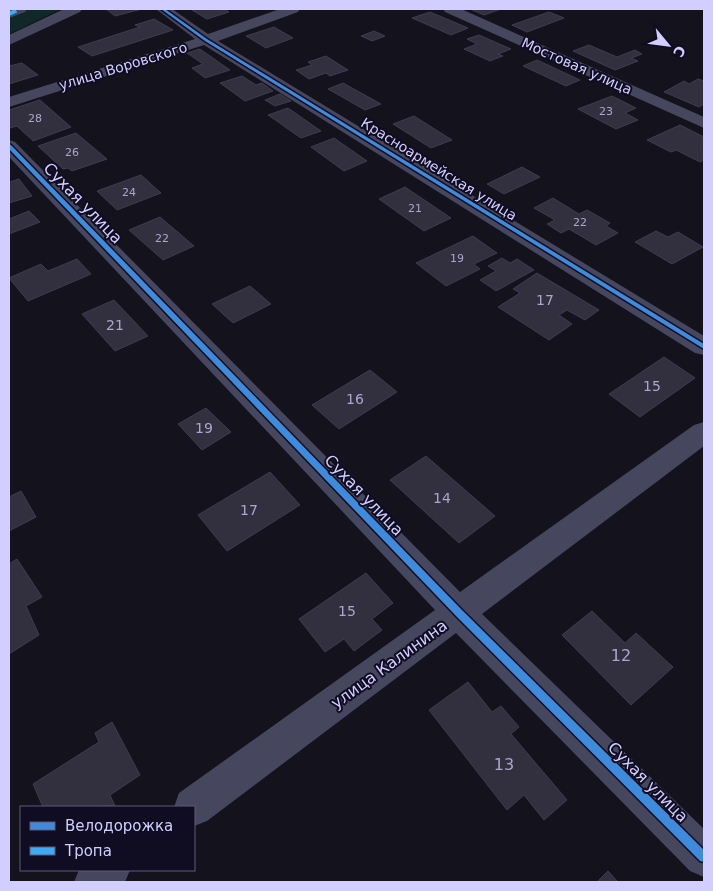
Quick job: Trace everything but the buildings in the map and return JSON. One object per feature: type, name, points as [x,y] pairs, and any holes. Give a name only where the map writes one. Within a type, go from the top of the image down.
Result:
[{"type":"street","points":[[9,14],[20,9]]},
{"type":"street","points":[[9,41],[75,9]]},
{"type":"street","name":"Красноармейская улица","points":[[163,9],[206,40],[704,347]]},
{"type":"street","name":"улица Воровского","points":[[9,102],[206,40],[293,9]]},
{"type":"street","name":"Мостовая улица","points":[[450,9],[704,123]]},
{"type":"street","name":"Сухая улица","points":[[9,146],[459,613],[704,857]]},
{"type":"street","name":"улица Калинина","points":[[194,806],[704,432]]},
{"type":"street","points":[[94,882],[109,871]]},
{"type":"green space","points":[[9,9],[61,9],[9,34]]},
{"type":"marked path","points":[[9,14],[20,9]]},
{"type":"cycle path","points":[[163,9],[206,40],[704,347]]},
{"type":"cycle path","points":[[9,146],[459,613],[704,857]]}]
